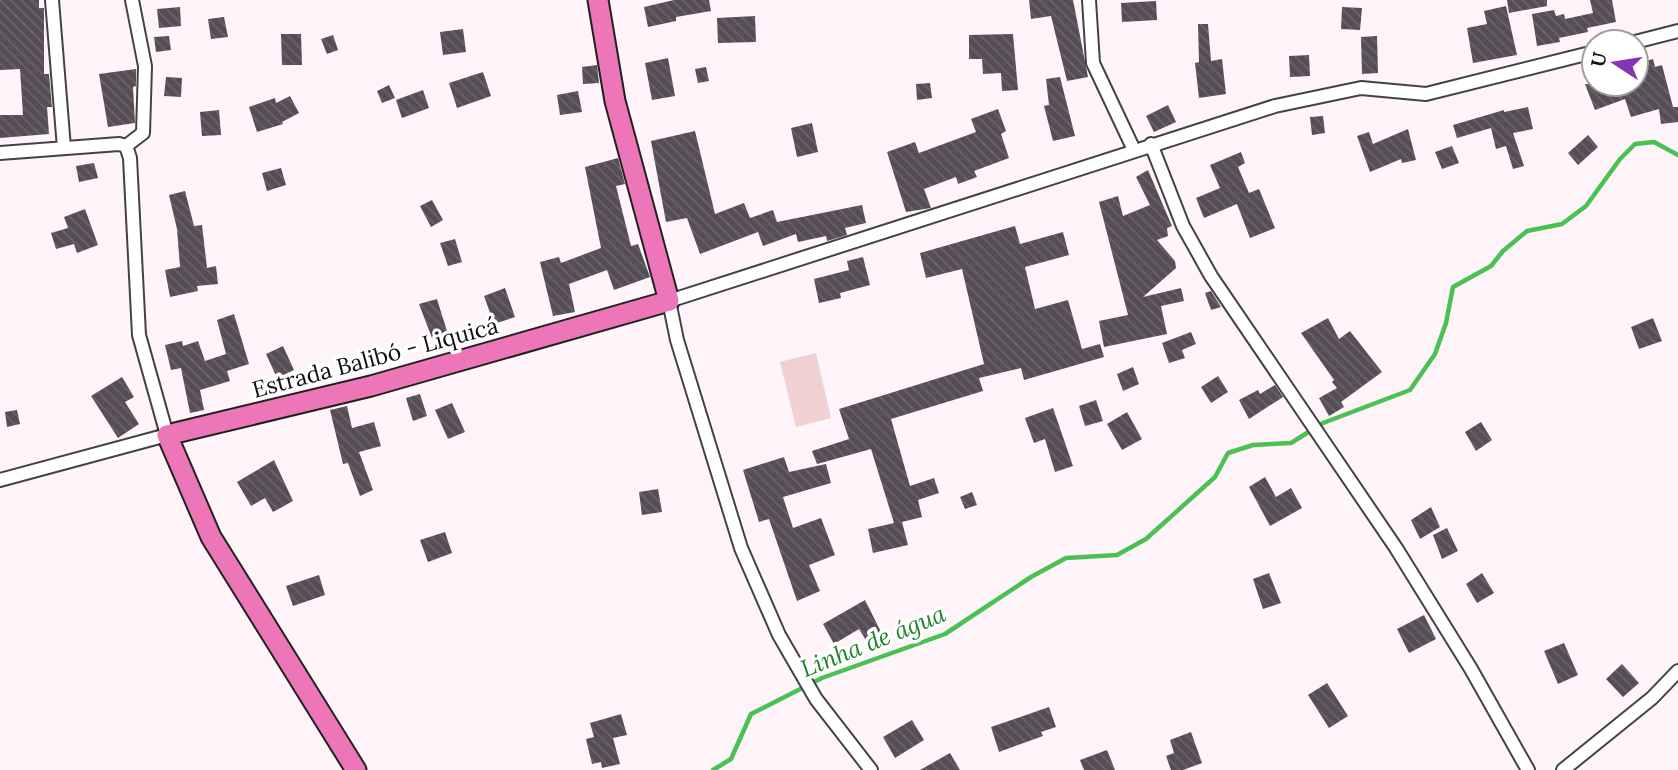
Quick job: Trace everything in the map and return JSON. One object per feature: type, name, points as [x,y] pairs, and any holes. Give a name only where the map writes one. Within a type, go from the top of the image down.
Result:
[{"type":"main road","points":[[598,0],[615,102],[669,301]]},
{"type":"main road","name":"Estrada Balibó - Liquicá","points":[[167,435],[370,386],[669,301]]},
{"type":"main road","points":[[167,435],[211,537],[356,770]]},
{"type":"street","points":[[52,0],[64,148]]},
{"type":"street","points":[[0,153],[126,146],[143,133],[145,66],[132,0]]},
{"type":"street","points":[[1089,0],[1093,63],[1134,150]]},
{"type":"street","points":[[1650,39],[1678,32]]},
{"type":"street","points":[[871,770],[816,699],[779,635],[741,548],[677,340],[669,301],[1275,106],[1362,88],[1426,94],[1580,56]]},
{"type":"street","points":[[1151,144],[1182,226],[1210,276],[1326,444],[1471,668],[1528,770]]},
{"type":"street","points":[[0,480],[167,435],[139,335],[130,158],[126,146]]},
{"type":"street","points":[[1563,770],[1652,698],[1678,671]]},
{"type":"shaded area","points":[[816,353],[831,418],[796,427],[780,362]]},
{"type":"building","points":[[0,0],[39,0],[39,8],[44,8],[44,74],[49,74],[52,107],[47,107],[49,134],[0,138],[0,115],[23,115],[20,69],[0,70]]},
{"type":"building","points":[[674,0],[709,0],[711,11],[676,17],[676,21],[648,27],[644,7]]},
{"type":"building","points":[[1029,0],[1073,0],[1088,77],[1067,81],[1051,16],[1031,19]]},
{"type":"building","points":[[1507,0],[1547,0],[1547,6],[1509,13]]},
{"type":"building","points":[[1590,0],[1612,0],[1616,22],[1580,28],[1580,34],[1559,38],[1560,42],[1537,46],[1532,14],[1554,10],[1556,16],[1564,14],[1565,19],[1593,13]]},
{"type":"building","points":[[1156,1],[1157,20],[1122,22],[1121,3]]},
{"type":"building","points":[[1506,6],[1517,55],[1473,63],[1467,28],[1487,24],[1484,11]]},
{"type":"building","points":[[180,7],[181,26],[159,28],[157,9]]},
{"type":"building","points":[[1342,7],[1362,8],[1360,30],[1341,29]]},
{"type":"building","points":[[755,16],[756,42],[718,43],[717,18]]},
{"type":"building","points":[[224,17],[228,37],[211,39],[208,19]]},
{"type":"building","points":[[1198,24],[1208,24],[1211,61],[1222,59],[1226,94],[1199,98],[1195,63],[1199,62]]},
{"type":"building","points":[[463,29],[466,52],[443,55],[440,32]]},
{"type":"building","points":[[281,34],[301,34],[302,65],[282,65]]},
{"type":"building","points":[[1013,34],[1018,90],[1002,91],[1001,73],[983,74],[982,59],[969,59],[969,35]]},
{"type":"building","points":[[333,35],[338,50],[327,54],[321,39]]},
{"type":"building","points":[[169,36],[171,50],[156,52],[154,37]]},
{"type":"building","points":[[1377,36],[1378,73],[1362,74],[1361,37]]},
{"type":"building","points":[[1309,55],[1310,76],[1290,77],[1289,56]]},
{"type":"building","points":[[668,58],[675,96],[652,100],[645,63]]},
{"type":"building","points":[[1653,59],[1655,67],[1662,65],[1673,107],[1678,107],[1678,122],[1661,124],[1659,109],[1631,117],[1625,99],[1595,110],[1590,98],[1650,98],[1650,60]]},
{"type":"building","points":[[597,65],[599,83],[583,84],[582,67]]},
{"type":"building","points":[[706,67],[709,81],[698,83],[695,69]]},
{"type":"building","points":[[136,69],[136,86],[133,87],[135,123],[108,127],[99,74]]},
{"type":"building","points":[[483,72],[491,96],[457,108],[449,83]]},
{"type":"building","points":[[166,77],[182,78],[181,97],[164,96]]},
{"type":"building","points":[[1060,77],[1075,136],[1053,141],[1044,106],[1049,105],[1046,79]]},
{"type":"building","points":[[930,83],[932,98],[917,100],[916,84]]},
{"type":"building","points":[[389,85],[395,98],[382,103],[377,91]]},
{"type":"building","points":[[423,90],[429,108],[402,118],[396,100]]},
{"type":"building","points":[[578,91],[582,112],[560,115],[557,95]]},
{"type":"building","points":[[290,96],[299,113],[282,122],[283,124],[257,132],[249,107],[275,98],[276,103]]},
{"type":"building","points":[[1168,105],[1176,122],[1154,132],[1146,116]]},
{"type":"building","points":[[1528,107],[1533,129],[1513,133],[1524,166],[1513,169],[1506,146],[1496,149],[1491,128],[1457,138],[1453,125],[1504,110]]},
{"type":"building","points":[[998,109],[1006,131],[1001,134],[1009,158],[974,171],[977,177],[958,184],[956,177],[924,189],[931,208],[906,212],[887,152],[915,142],[919,153],[976,132],[971,119]]},
{"type":"building","points":[[219,110],[221,135],[202,136],[200,112]]},
{"type":"building","points":[[1323,116],[1325,133],[1312,135],[1310,117]]},
{"type":"building","points":[[812,123],[818,152],[797,157],[791,128]]},
{"type":"building","points":[[1408,129],[1416,160],[1402,163],[1401,159],[1370,172],[1357,136],[1369,132],[1373,144]]},
{"type":"building","points":[[695,131],[715,214],[744,203],[750,218],[773,210],[777,222],[862,205],[866,223],[845,228],[847,235],[827,241],[826,236],[798,242],[796,234],[763,246],[758,232],[700,254],[687,218],[666,222],[651,141]]},
{"type":"building","points":[[1588,135],[1598,147],[1578,165],[1568,153]]},
{"type":"building","points":[[1452,146],[1459,163],[1442,169],[1435,152]]},
{"type":"building","points":[[1241,152],[1245,163],[1238,167],[1249,193],[1259,189],[1275,228],[1250,238],[1237,204],[1204,218],[1196,198],[1220,188],[1210,165]]},
{"type":"building","points":[[618,158],[625,184],[616,186],[631,246],[638,244],[650,277],[614,290],[607,270],[569,284],[575,312],[553,316],[540,262],[559,257],[561,263],[601,248],[585,167]]},
{"type":"building","points":[[94,163],[98,178],[79,182],[76,166]]},
{"type":"building","points":[[281,168],[286,185],[267,191],[262,173]]},
{"type":"building","points":[[1148,170],[1172,226],[1167,228],[1168,236],[1157,240],[1175,261],[1176,268],[1143,297],[1181,288],[1184,301],[1161,306],[1167,334],[1104,347],[1099,321],[1128,315],[1099,202],[1118,196],[1123,216],[1150,205],[1136,177]]},
{"type":"building","points":[[185,191],[194,226],[202,225],[207,268],[216,266],[218,284],[197,286],[198,291],[170,297],[165,270],[180,267],[177,229],[169,195]]},
{"type":"building","points":[[432,200],[443,220],[431,227],[420,206]]},
{"type":"building","points":[[85,209],[98,245],[77,253],[74,244],[56,249],[51,233],[68,228],[64,217]]},
{"type":"building","points":[[1015,226],[1020,244],[1063,232],[1069,255],[1025,267],[1035,309],[1068,300],[1082,349],[1100,344],[1104,357],[1024,380],[1021,368],[979,378],[983,391],[891,419],[910,486],[934,478],[939,493],[918,500],[922,517],[902,522],[908,545],[873,553],[868,529],[894,523],[871,449],[817,464],[812,451],[849,439],[839,409],[984,364],[962,269],[926,278],[920,253]]},
{"type":"building","points":[[455,239],[462,262],[448,266],[440,243]]},
{"type":"building","points":[[863,257],[870,285],[840,293],[841,298],[819,303],[814,279],[849,270],[847,261]]},
{"type":"building","points":[[505,288],[515,317],[494,324],[484,296]]},
{"type":"building","points":[[1211,291],[1221,307],[1211,310],[1205,293]]},
{"type":"building","points":[[437,299],[450,341],[435,346],[419,304]]},
{"type":"building","points":[[234,314],[249,364],[227,371],[230,381],[200,390],[204,410],[190,413],[181,368],[171,370],[165,345],[182,341],[183,346],[198,341],[205,361],[226,354],[217,320]]},
{"type":"building","points":[[1328,318],[1339,339],[1350,331],[1382,372],[1341,402],[1344,407],[1329,416],[1319,398],[1337,388],[1301,333]]},
{"type":"building","points":[[1653,318],[1662,341],[1639,349],[1631,327]]},
{"type":"building","points":[[1191,332],[1196,344],[1182,350],[1185,358],[1169,363],[1162,343]]},
{"type":"building","points":[[283,346],[294,370],[277,378],[266,354]]},
{"type":"building","points":[[1133,367],[1139,384],[1123,391],[1117,374]]},
{"type":"building","points":[[1218,376],[1228,392],[1211,403],[1201,387]]},
{"type":"building","points":[[122,377],[134,397],[125,402],[139,424],[118,438],[91,396]]},
{"type":"building","points":[[1275,385],[1283,397],[1249,419],[1239,400],[1258,390],[1260,394]]},
{"type":"building","points":[[420,394],[427,416],[413,421],[406,398]]},
{"type":"building","points":[[1096,400],[1103,421],[1085,426],[1079,406]]},
{"type":"building","points":[[452,403],[465,432],[448,439],[435,410]]},
{"type":"building","points":[[347,406],[352,428],[374,422],[381,446],[359,452],[373,490],[360,496],[348,463],[343,464],[330,410]]},
{"type":"building","points":[[1053,408],[1073,466],[1055,472],[1045,439],[1034,443],[1025,418]]},
{"type":"building","points":[[17,410],[20,424],[7,427],[5,412]]},
{"type":"building","points":[[1127,412],[1142,439],[1122,450],[1107,424]]},
{"type":"building","points":[[1481,422],[1492,440],[1476,451],[1465,432]]},
{"type":"building","points":[[784,457],[789,472],[826,464],[831,483],[783,497],[793,528],[821,518],[835,555],[809,565],[820,591],[797,601],[769,519],[759,522],[743,470]]},
{"type":"building","points":[[274,460],[293,501],[273,512],[265,498],[251,506],[237,482]]},
{"type":"building","points":[[1265,477],[1276,497],[1291,488],[1302,508],[1270,526],[1249,487]]},
{"type":"building","points":[[658,489],[662,512],[642,515],[639,492]]},
{"type":"building","points":[[972,492],[977,505],[965,509],[960,497]]},
{"type":"building","points":[[1431,507],[1440,527],[1420,539],[1411,520]]},
{"type":"building","points":[[1447,528],[1458,551],[1442,559],[1433,535]]},
{"type":"building","points":[[445,532],[452,553],[428,562],[420,540]]},
{"type":"building","points":[[1269,573],[1281,603],[1263,609],[1253,579]]},
{"type":"building","points":[[1482,573],[1494,593],[1477,603],[1466,584]]},
{"type":"building","points":[[319,575],[325,595],[293,606],[286,586]]},
{"type":"building","points":[[865,600],[883,636],[869,645],[859,629],[834,644],[823,624]]},
{"type":"building","points":[[1424,615],[1436,639],[1409,653],[1397,629]]},
{"type":"building","points":[[1564,643],[1578,675],[1558,684],[1544,651]]},
{"type":"building","points":[[1622,664],[1639,683],[1623,697],[1606,679]]},
{"type":"building","points":[[1327,683],[1348,716],[1329,728],[1308,695]]},
{"type":"building","points":[[1049,707],[1056,727],[1041,732],[1043,736],[999,752],[991,727]]},
{"type":"building","points":[[621,714],[627,735],[613,738],[620,764],[602,768],[601,762],[592,764],[586,739],[594,737],[590,723]]},
{"type":"building","points":[[912,720],[924,740],[895,758],[883,737]]},
{"type":"building","points":[[1191,732],[1202,763],[1183,770],[1171,770],[1166,756],[1174,753],[1170,740]]},
{"type":"building","points":[[1107,750],[1115,770],[1084,770],[1080,760]]},
{"type":"building","points":[[950,753],[960,770],[920,770]]},
{"type":"waterway","name":"Linha de água","points":[[713,770],[731,759],[751,714],[822,678],[945,634],[1031,577],[1066,558],[1117,555],[1146,539],[1215,477],[1228,453],[1253,445],[1291,443],[1323,423],[1410,390],[1435,354],[1446,323],[1453,287],[1491,266],[1503,251],[1527,231],[1562,224],[1586,206],[1620,159],[1635,144],[1654,142],[1678,155]]}]
